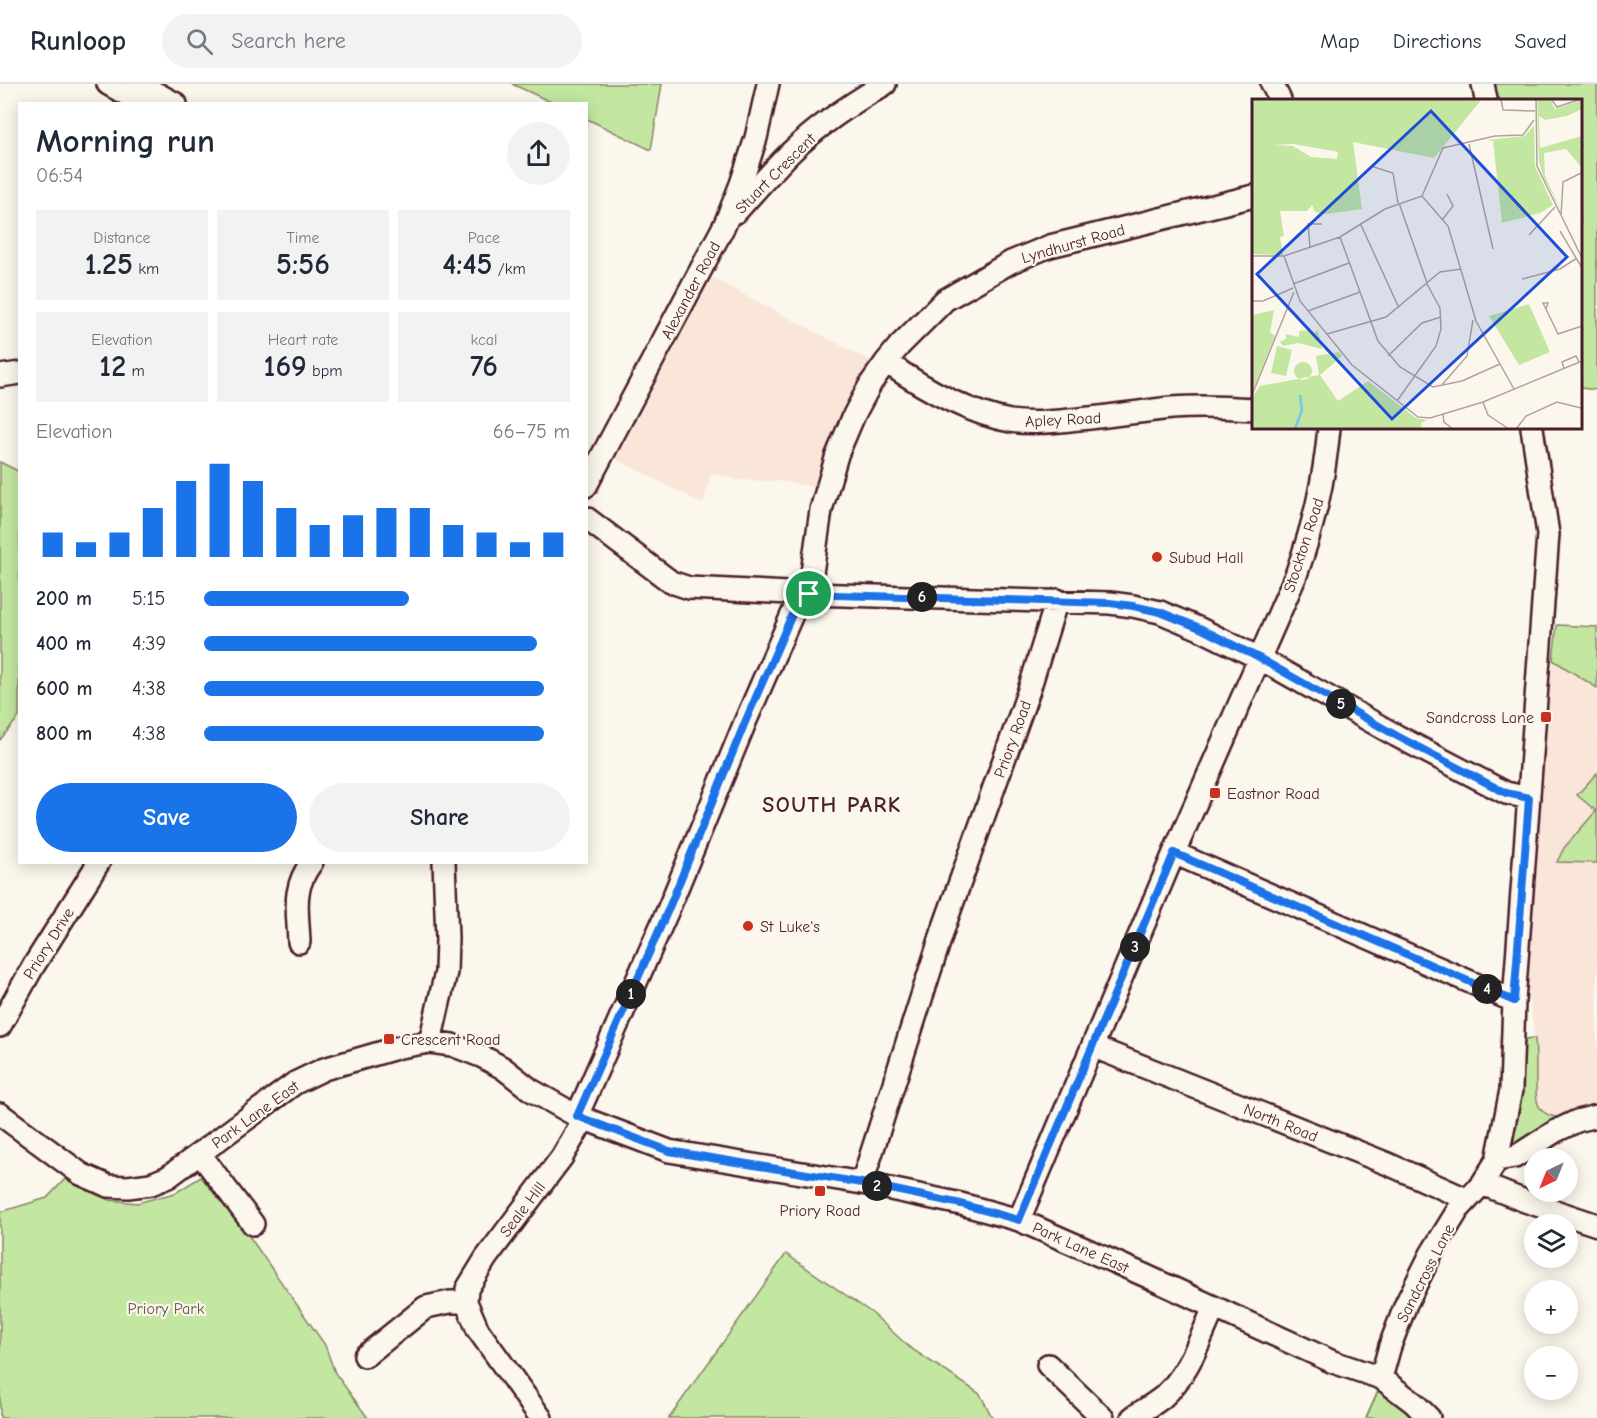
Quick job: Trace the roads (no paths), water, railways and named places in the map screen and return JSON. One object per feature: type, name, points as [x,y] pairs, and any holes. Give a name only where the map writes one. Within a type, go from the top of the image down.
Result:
[{"type":"street","points":[[108,84],[140,102]]},
{"type":"street","points":[[139,84],[172,102]]},
{"type":"street","name":"Alexander Road","points":[[588,482],[725,224],[756,138],[768,84]]},
{"type":"street","name":"Stuart Crescent","points":[[725,224],[791,153],[831,120],[885,84]]},
{"type":"street","points":[[1272,84],[1280,99]]},
{"type":"street","points":[[1484,84],[1486,99]]},
{"type":"street","points":[[756,138],[775,149],[791,153]]},
{"type":"street","name":"Lyndhurst Road","points":[[805,594],[821,510],[837,455],[854,415],[871,383],[886,362],[945,300],[1011,262],[1050,246],[1252,196]]},
{"type":"street","name":"Apley Road","points":[[886,362],[938,394],[1010,421],[1029,423],[1056,421],[1173,408],[1252,409]]},
{"type":"street","points":[[0,376],[18,373]]},
{"type":"street","name":"Stockton Road","points":[[1259,658],[1296,575],[1310,535],[1318,504],[1329,429]]},
{"type":"street","name":"Sandcross Lane","points":[[1381,1378],[1406,1304],[1431,1254],[1466,1199],[1482,1184],[1497,1160],[1511,1090],[1514,1001],[1548,534],[1532,429]]},
{"type":"street","points":[[588,520],[671,582],[689,588],[805,594],[1057,600],[1110,603],[1160,612],[1200,628],[1259,658],[1397,736],[1506,793],[1529,798]]},
{"type":"street","name":"Seale Hill","points":[[466,1302],[467,1289],[472,1279],[562,1157],[581,1117],[746,720],[805,594]]},
{"type":"street","name":"Priory Road","points":[[862,1183],[945,924],[1029,690],[1057,600]]},
{"type":"street","points":[[1019,1220],[1259,658]]},
{"type":"street","points":[[1174,853],[1514,1001]]},
{"type":"street","name":"Priory Drive","points":[[0,1026],[34,965],[98,864]]},
{"type":"street","points":[[299,942],[298,885],[311,864]]},
{"type":"street","points":[[430,1042],[446,972],[444,864]]},
{"type":"street","name":"Park Lane East","points":[[0,1114],[81,1174],[108,1186],[128,1187],[151,1184],[168,1177],[201,1155],[295,1083],[324,1069],[400,1047],[430,1042],[452,1045],[483,1057],[503,1068],[531,1090],[581,1117],[669,1151],[862,1183],[961,1204],[1019,1220],[1333,1362],[1381,1378],[1414,1403],[1429,1418]]},
{"type":"street","name":"North Road","points":[[1094,1047],[1388,1164],[1466,1199]]},
{"type":"street","points":[[1497,1160],[1515,1157],[1556,1131],[1577,1121],[1597,1116]]},
{"type":"street","points":[[201,1155],[253,1224]]},
{"type":"street","points":[[1482,1184],[1597,1225]]},
{"type":"street","points":[[365,1356],[426,1307],[450,1302],[466,1302],[478,1330],[541,1418]]},
{"type":"street","points":[[1132,1418],[1164,1396],[1176,1382],[1188,1365],[1214,1308]]},
{"type":"street","points":[[1048,1365],[1103,1418]]},
{"type":"place","name":"Subud Hall","points":[[1157,557]]},
{"type":"place","name":"Sandcross Lane","points":[[1546,717]]},
{"type":"place","name":"Eastnor Road","points":[[1215,793]]},
{"type":"place","name":"St Luke's","points":[[748,926]]},
{"type":"place","name":"Crescent Road","points":[[389,1039]]},
{"type":"place","name":"Priory Road","points":[[820,1191]]},
{"type":"district","name":"SOUTH PARK","points":[[832,804]]},
{"type":"park label","name":"Priory Park","points":[[166,1308]]}]
